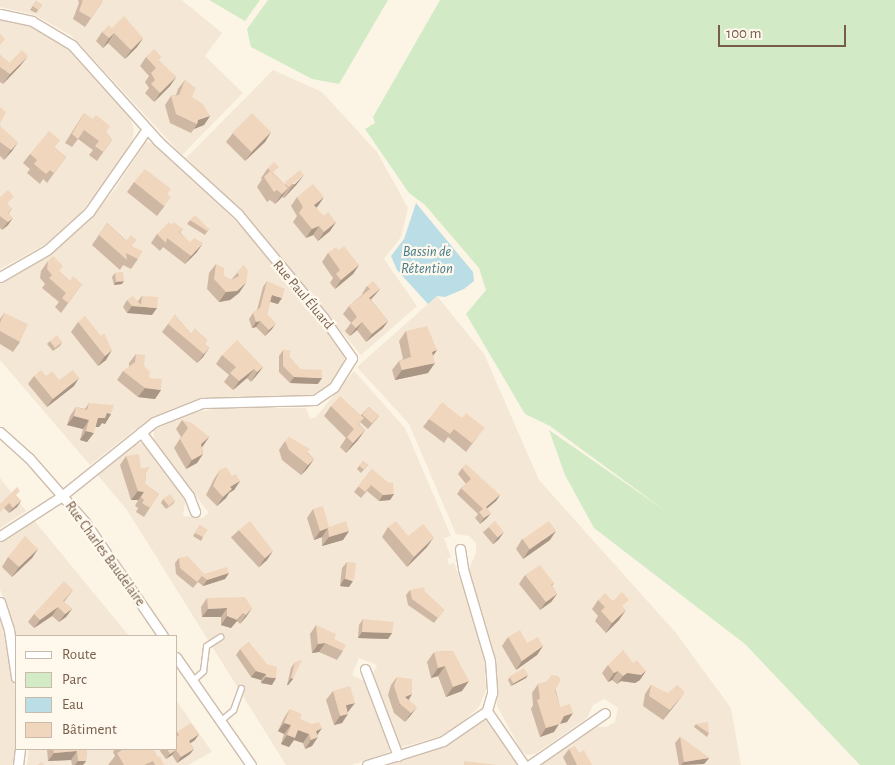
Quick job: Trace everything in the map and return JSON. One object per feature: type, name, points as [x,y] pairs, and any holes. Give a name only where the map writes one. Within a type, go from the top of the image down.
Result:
[{"type":"street","name":"Rue Paul Éluard","points":[[0,14],[32,21],[72,45],[147,129],[238,214],[323,317],[349,351],[352,360],[334,387],[315,400],[202,403],[168,415],[141,432],[62,495],[0,536]]},
{"type":"street","points":[[0,277],[47,250],[89,212],[147,129]]},
{"type":"street","name":"Rue Charles Baudelaire","points":[[0,432],[62,495],[96,537],[162,635]]},
{"type":"street","points":[[141,432],[189,496],[195,512]]},
{"type":"street","points":[[367,765],[443,741],[487,711],[492,693],[490,661],[463,570],[460,548]]},
{"type":"street","points":[[0,602],[15,672]]},
{"type":"street","points":[[178,660],[251,765]]},
{"type":"street","points":[[365,669],[398,756]]},
{"type":"street","points":[[487,711],[524,765]]},
{"type":"street","points":[[530,765],[605,712]]},
{"type":"street","points":[[18,765],[20,750]]},
{"type":"lane","points":[[192,681],[203,671],[206,646],[220,637]]},
{"type":"lane","points":[[220,721],[235,707],[241,688]]},
{"type":"shaded area","points":[[0,0],[182,0],[222,33],[205,56],[243,93],[182,155],[72,36],[35,15],[0,7]]},
{"type":"shaded area","points":[[0,17],[32,25],[64,42],[130,117],[134,130],[132,141],[116,169],[78,216],[46,244],[0,269]]},
{"type":"shaded area","points":[[273,70],[322,92],[377,152],[408,208],[401,237],[384,259],[417,306],[361,355],[248,219],[186,158]]},
{"type":"shaded area","points":[[146,142],[157,144],[242,227],[344,353],[344,366],[328,386],[309,397],[227,397],[174,408],[137,428],[90,465],[0,360],[0,281],[48,255],[82,227],[113,192]]},
{"type":"shaded area","points":[[437,296],[484,354],[539,480],[676,633],[731,708],[741,765],[538,765],[593,726],[606,727],[615,722],[618,708],[604,699],[593,705],[587,718],[535,754],[527,755],[521,750],[497,706],[493,651],[468,571],[476,553],[476,543],[469,536],[456,534],[409,424],[357,367]]},
{"type":"shaded area","points":[[354,371],[405,428],[451,536],[444,538],[451,557],[447,559],[449,565],[454,563],[471,608],[485,664],[486,690],[479,707],[458,726],[438,737],[402,747],[397,742],[371,678],[377,665],[359,658],[352,675],[364,681],[390,744],[389,752],[352,765],[286,765],[127,510],[96,473],[133,444],[144,443],[186,496],[183,516],[202,518],[209,513],[154,442],[154,430],[187,414],[218,408],[306,408],[310,419],[316,417]]},
{"type":"shaded area","points":[[0,478],[26,511],[0,528]]},
{"type":"shaded area","points":[[33,519],[128,635],[16,635],[0,589],[0,540]]},
{"type":"shaded area","points":[[0,614],[15,689],[16,755],[13,765],[0,765]]},
{"type":"shaded area","points":[[178,703],[212,752],[188,765],[27,765],[29,750],[178,750]]},
{"type":"shaded area","points":[[485,720],[494,724],[518,765],[388,765],[443,746]]},
{"type":"green space","points":[[209,0],[260,0],[245,21]]},
{"type":"green space","points":[[268,0],[388,0],[339,84],[312,79],[251,47],[247,29]]},
{"type":"green space","points":[[440,0],[895,0],[895,765],[860,765],[745,644],[594,528],[565,475],[549,430],[667,512],[550,426],[525,414],[466,314],[486,290],[479,268],[425,205],[409,193],[365,129],[375,123],[373,117]]},
{"type":"water","name":"Bassin de Rétention","points":[[416,203],[473,272],[474,281],[464,289],[445,297],[437,296],[428,304],[397,270],[391,256],[404,239]]},
{"type":"building","points":[[83,0],[103,1],[91,18],[79,11]]},
{"type":"building","points":[[36,1],[42,5],[38,10],[33,6]]},
{"type":"building","points":[[124,16],[143,38],[131,50],[114,33],[109,38],[102,32],[109,25],[112,28]]},
{"type":"building","points":[[0,34],[5,39],[0,45]]},
{"type":"building","points":[[154,49],[161,56],[158,59],[176,77],[160,93],[151,84],[155,80],[151,73],[156,68],[146,57]]},
{"type":"building","points":[[22,50],[28,56],[10,74],[0,67],[0,55],[9,63]]},
{"type":"building","points":[[185,80],[196,88],[192,97],[203,104],[210,116],[198,120],[197,124],[176,114],[171,96],[179,95]]},
{"type":"building","points":[[0,107],[6,112],[0,124]]},
{"type":"building","points":[[84,113],[93,119],[96,115],[110,126],[106,132],[112,140],[103,152],[95,146],[99,141],[84,130],[78,139],[72,134]]},
{"type":"building","points":[[252,113],[271,132],[251,152],[232,133]]},
{"type":"building","points":[[0,126],[18,142],[11,150],[0,142]]},
{"type":"building","points":[[49,131],[60,140],[54,147],[66,157],[54,173],[50,170],[46,174],[34,164],[37,160],[30,154]]},
{"type":"building","points":[[274,162],[279,167],[272,173],[268,168]]},
{"type":"building","points":[[145,169],[171,189],[167,194],[171,197],[164,206],[134,182]]},
{"type":"building","points":[[300,170],[304,175],[288,187],[284,183]]},
{"type":"building","points":[[270,171],[288,188],[282,194],[277,190],[274,192],[264,177]]},
{"type":"building","points":[[313,184],[324,197],[314,205],[323,216],[328,212],[336,222],[324,232],[319,226],[312,229],[299,213],[303,207],[297,197]]},
{"type":"building","points":[[8,190],[14,197],[7,203],[12,209],[8,213],[13,218],[8,222],[0,216],[0,197]]},
{"type":"building","points":[[195,215],[209,229],[207,231],[190,220]]},
{"type":"building","points":[[169,222],[172,225],[174,222],[183,229],[179,232],[190,242],[194,238],[203,243],[191,256],[167,238],[166,243],[157,234]]},
{"type":"building","points":[[107,223],[126,241],[131,235],[137,240],[131,246],[143,251],[138,259],[126,253],[127,260],[99,235]]},
{"type":"building","points":[[344,246],[359,265],[341,280],[336,274],[340,270],[328,253],[336,247],[339,250]]},
{"type":"building","points":[[53,256],[63,266],[59,271],[70,281],[73,276],[82,284],[68,303],[62,298],[66,293],[49,278],[52,275],[47,269],[48,261]]},
{"type":"building","points":[[216,264],[224,268],[224,276],[231,280],[239,276],[237,272],[244,265],[248,271],[246,283],[237,291],[226,292],[214,279]]},
{"type":"building","points":[[123,272],[124,281],[116,282],[115,273]]},
{"type":"building","points":[[267,281],[285,289],[282,298],[272,295],[267,314],[276,323],[269,330],[260,321],[256,322],[253,313],[260,308]]},
{"type":"building","points":[[373,281],[380,289],[369,298],[388,321],[372,334],[362,322],[356,328],[351,323],[357,317],[349,306],[370,289],[367,286]]},
{"type":"building","points":[[133,296],[141,305],[142,296],[158,297],[157,308],[132,306],[127,300]]},
{"type":"building","points":[[4,313],[28,324],[20,342],[0,331],[0,323]]},
{"type":"building","points":[[175,315],[191,334],[195,329],[207,340],[205,344],[209,348],[204,354],[168,324]]},
{"type":"building","points":[[85,316],[101,336],[104,333],[112,350],[105,356],[78,322]]},
{"type":"building","points":[[427,326],[437,350],[432,352],[435,363],[402,370],[399,361],[411,357],[406,331]]},
{"type":"building","points":[[57,335],[62,342],[55,348],[50,341]]},
{"type":"building","points":[[237,340],[263,367],[257,372],[254,369],[239,381],[230,373],[236,367],[222,355]]},
{"type":"building","points":[[283,350],[290,350],[290,358],[300,369],[322,370],[322,378],[294,377],[283,366]]},
{"type":"building","points":[[136,354],[145,355],[144,366],[150,372],[149,378],[162,379],[161,390],[145,388],[123,371],[135,362]]},
{"type":"building","points":[[41,370],[46,376],[52,371],[59,380],[73,370],[79,378],[53,399],[34,376]]},
{"type":"building","points":[[340,396],[364,418],[358,424],[365,430],[353,443],[347,437],[354,429],[331,406]]},
{"type":"building","points":[[442,402],[462,418],[466,413],[485,428],[472,443],[454,429],[450,434],[429,419]]},
{"type":"building","points":[[89,403],[114,405],[111,414],[107,413],[105,418],[98,418],[94,433],[86,431],[89,420],[74,416],[76,407],[87,410]]},
{"type":"building","points":[[369,407],[379,416],[372,423],[362,414]]},
{"type":"building","points":[[182,420],[192,423],[209,437],[201,444],[203,454],[192,460],[180,439],[188,428]]},
{"type":"building","points":[[289,437],[310,449],[307,453],[314,459],[308,465],[289,450],[285,441]]},
{"type":"building","points":[[139,454],[141,468],[150,467],[146,473],[145,484],[159,494],[150,508],[142,503],[144,500],[141,497],[144,492],[138,491],[126,456]]},
{"type":"building","points":[[363,461],[368,465],[364,469],[359,466]]},
{"type":"building","points":[[466,464],[500,495],[486,507],[491,513],[484,518],[479,512],[483,509],[461,488],[471,479],[462,468]]},
{"type":"building","points":[[226,467],[232,476],[236,474],[240,481],[230,487],[232,489],[223,497],[213,486],[220,470]]},
{"type":"building","points":[[372,469],[389,483],[393,482],[394,494],[383,495],[371,485],[365,492],[358,486]]},
{"type":"building","points":[[17,487],[20,491],[16,495],[21,501],[13,508],[9,503],[0,512],[0,504]]},
{"type":"building","points":[[170,494],[175,501],[169,506],[163,499]]},
{"type":"building","points":[[323,506],[329,527],[346,521],[349,531],[329,537],[328,528],[320,531],[313,509]]},
{"type":"building","points":[[250,521],[273,551],[265,558],[239,530]]},
{"type":"building","points":[[396,521],[408,536],[423,524],[434,537],[414,557],[388,527]]},
{"type":"building","points":[[495,521],[504,532],[498,537],[489,526]]},
{"type":"building","points":[[549,521],[556,531],[530,549],[523,539]]},
{"type":"building","points":[[200,525],[208,530],[203,537],[195,533]]},
{"type":"building","points":[[25,536],[38,549],[19,567],[8,557]]},
{"type":"building","points":[[188,556],[204,574],[227,567],[229,573],[207,580],[202,576],[197,582],[180,568],[179,558]]},
{"type":"building","points":[[347,562],[356,563],[354,580],[345,579]]},
{"type":"building","points":[[540,565],[554,583],[551,585],[557,594],[546,602],[525,575]]},
{"type":"building","points":[[64,581],[73,590],[63,601],[72,609],[65,614],[58,607],[40,620],[34,614]]},
{"type":"building","points":[[424,587],[425,592],[444,610],[438,618],[412,599],[410,590]]},
{"type":"building","points":[[622,592],[629,600],[622,606],[626,610],[612,623],[601,611],[605,607],[598,600],[605,593],[613,601]]},
{"type":"building","points":[[245,597],[252,608],[246,615],[243,613],[237,620],[227,616],[227,608],[208,609],[207,598]]},
{"type":"building","points":[[363,619],[394,622],[392,633],[362,632]]},
{"type":"building","points":[[316,625],[336,634],[334,639],[346,645],[343,651],[325,643],[318,644]]},
{"type":"building","points":[[520,630],[527,643],[538,637],[543,646],[522,661],[508,637]]},
{"type":"building","points":[[249,642],[267,664],[277,667],[276,678],[266,677],[266,674],[256,671],[240,649]]},
{"type":"building","points":[[623,650],[633,663],[637,660],[646,671],[641,675],[627,673],[623,676],[618,671],[614,673],[608,665]]},
{"type":"building","points":[[453,651],[469,681],[453,687],[445,666],[438,668],[434,652]]},
{"type":"building","points":[[302,660],[293,679],[291,678],[295,662]]},
{"type":"building","points":[[524,668],[528,675],[513,683],[509,676]]},
{"type":"building","points":[[552,675],[558,676],[561,680],[555,690],[560,707],[570,704],[573,713],[564,716],[560,724],[546,728],[537,700],[540,699],[538,684],[548,681]]},
{"type":"building","points":[[397,677],[412,679],[412,694],[405,697],[417,707],[411,713],[400,704],[394,686]]},
{"type":"building","points":[[651,685],[668,693],[677,685],[685,692],[670,710],[649,696]]},
{"type":"building","points":[[350,686],[355,703],[346,705],[348,714],[340,716],[333,691]]},
{"type":"building","points":[[290,709],[302,714],[300,719],[312,724],[319,722],[322,728],[316,731],[318,737],[311,740],[309,734],[298,730],[295,738],[287,735],[291,725],[284,723]]},
{"type":"building","points":[[708,722],[709,733],[696,724]]},
{"type":"building","points":[[191,723],[199,734],[189,741],[194,749],[181,757],[176,750],[178,750],[178,731]]},
{"type":"building","points":[[680,737],[709,758],[684,762]]},
{"type":"building","points":[[575,746],[579,753],[584,750],[592,765],[577,765],[569,749]]},
{"type":"building","points":[[53,750],[87,750],[86,761],[78,761],[77,751],[54,753]]},
{"type":"building","points":[[122,750],[154,750],[158,758],[160,756],[164,765],[155,765],[153,761],[144,765],[124,765],[117,753]]},
{"type":"building","points":[[168,750],[176,750],[170,754]]},
{"type":"building","points":[[464,761],[498,765],[464,765]]}]
